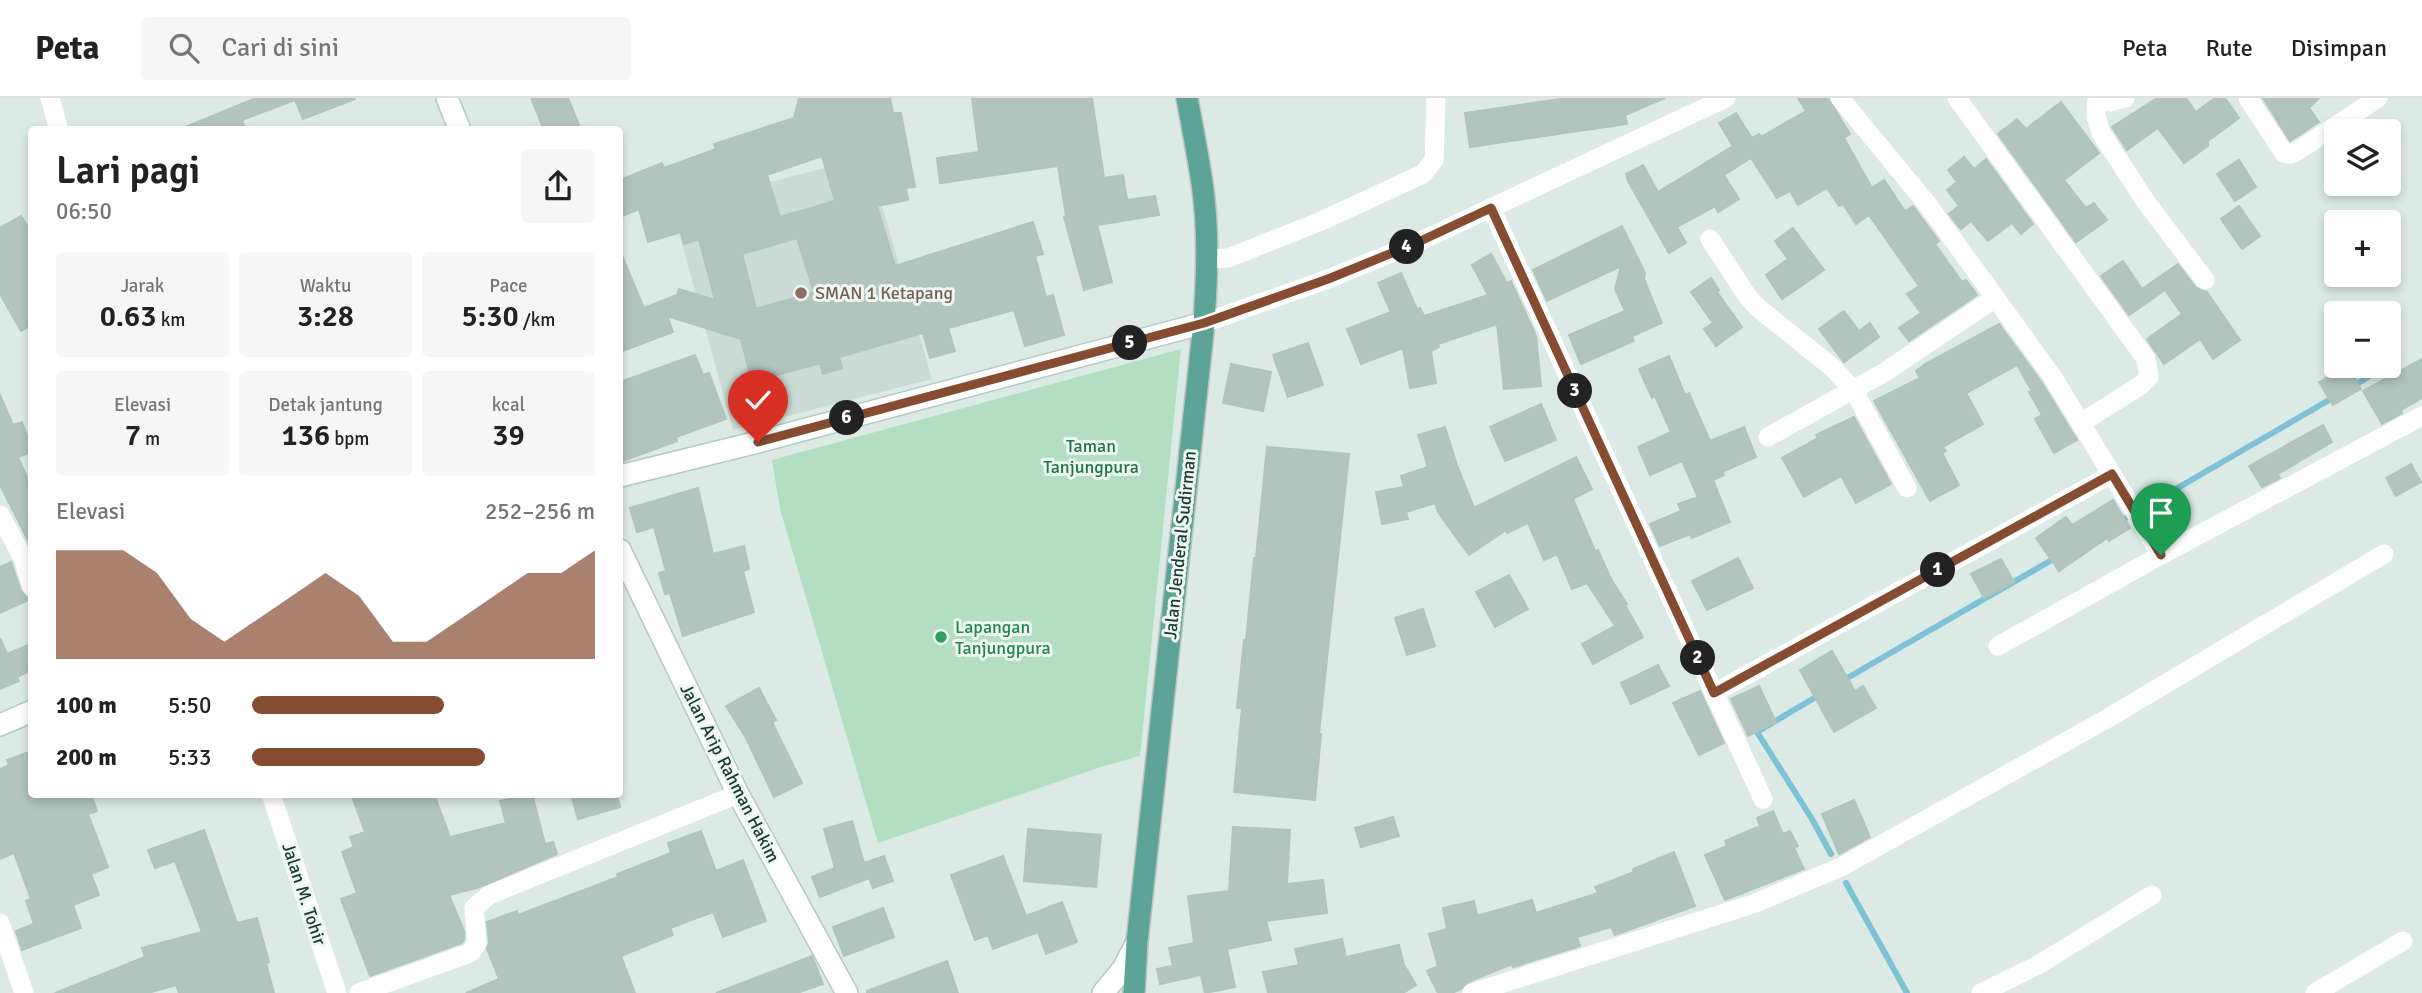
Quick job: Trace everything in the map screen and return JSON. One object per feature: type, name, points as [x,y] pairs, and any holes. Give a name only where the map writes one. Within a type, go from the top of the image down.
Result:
[{"type":"main road","name":"Jalan Jenderal Sudirman","points":[[1134,993],[1137,942],[1204,323],[1207,259],[1202,183],[1187,98]]},
{"type":"street","points":[[50,98],[59,126]]},
{"type":"street","points":[[447,98],[458,126]]},
{"type":"street","points":[[1207,259],[1228,258],[1241,253],[1319,222],[1423,174],[1434,160],[1436,98]]},
{"type":"street","points":[[623,475],[1204,323],[1328,279],[1414,244],[1726,98]]},
{"type":"street","points":[[1840,98],[1928,205],[2052,376],[2161,555]]},
{"type":"street","points":[[1957,98],[2146,359],[2149,377],[2141,385],[2081,423]]},
{"type":"street","points":[[2124,98],[2110,102],[2098,98],[2095,116],[2101,133],[2146,202],[2206,280]]},
{"type":"street","points":[[2248,98],[2288,154],[2299,150],[2378,98]]},
{"type":"street","points":[[1491,208],[1763,799]]},
{"type":"street","points":[[1710,239],[1757,307],[1833,368],[1854,391],[1907,488]]},
{"type":"street","points":[[1768,437],[1854,391],[1995,298]]},
{"type":"street","points":[[1998,646],[2161,555],[2422,416]]},
{"type":"street","points":[[1714,693],[2112,474]]},
{"type":"street","points":[[0,515],[23,558],[28,574]]},
{"type":"street","points":[[1472,993],[1753,904],[1841,867],[2103,721],[2384,554]]},
{"type":"street","name":"Jalan Arip Rahman Hakim","points":[[623,556],[738,794],[847,993]]},
{"type":"street","points":[[0,725],[28,712]]},
{"type":"street","points":[[359,993],[470,953],[477,943],[474,908],[489,895],[738,794]]},
{"type":"street","name":"Jalan M. Tohir","points":[[272,798],[337,993]]},
{"type":"street","points":[[1981,993],[2038,965],[2152,895]]},
{"type":"street","points":[[0,923],[24,993]]},
{"type":"street","points":[[1103,993],[1123,969],[1137,942]]},
{"type":"street","points":[[2315,993],[2403,942]]},
{"type":"shaded area","name":"SMAN 1 Ketapang","points":[[868,157],[932,379],[733,430],[672,207]]},
{"type":"green space","name":"Taman Tanjungpura","points":[[1181,349],[1140,756],[878,843],[780,509],[772,460]]},
{"type":"building","points":[[256,98],[355,98],[303,119],[295,100],[242,120],[244,126],[188,126]]},
{"type":"building","points":[[531,98],[568,98],[579,126],[542,126]]},
{"type":"building","points":[[799,98],[890,98],[893,113],[901,113],[915,187],[906,188],[908,200],[877,206],[895,266],[1033,222],[1043,254],[1035,256],[1046,297],[1053,295],[1064,335],[1025,346],[1014,310],[948,328],[955,351],[930,358],[923,333],[839,357],[842,368],[823,374],[820,363],[752,382],[741,339],[667,316],[673,332],[623,351],[623,258],[644,308],[677,295],[679,289],[715,300],[699,239],[684,244],[681,232],[648,242],[639,209],[623,216],[623,179],[662,163],[664,168],[716,149],[714,144],[794,118]],"holes":[[[822,156],[835,201],[780,217],[767,175]],[[797,238],[814,292],[756,309],[742,254]]]},
{"type":"building","points":[[972,98],[1092,98],[1104,178],[1123,175],[1127,200],[1155,196],[1159,215],[1097,225],[1112,282],[1084,290],[1064,217],[1066,216],[1058,166],[940,183],[937,158],[979,152]]},
{"type":"building","points":[[1567,98],[1665,98],[1625,115],[1627,124],[1470,147],[1465,113]]},
{"type":"building","points":[[1798,98],[1828,98],[1850,134],[1844,138],[1872,188],[1884,180],[1905,211],[1913,206],[1939,241],[1935,244],[1962,282],[1966,280],[1977,295],[1909,341],[1899,328],[1921,313],[1907,294],[1919,286],[1869,215],[1856,224],[1843,204],[1839,206],[1827,188],[1798,205],[1790,191],[1777,198],[1751,158],[1724,175],[1739,199],[1718,212],[1715,206],[1677,227],[1686,243],[1669,253],[1628,181],[1626,174],[1643,165],[1658,192],[1733,146],[1719,123],[1736,113],[1752,138],[1759,134],[1761,137],[1806,111]]},
{"type":"building","points":[[2157,98],[2186,98],[2196,112],[2215,98],[2225,98],[2239,118],[2184,163],[2158,128],[2127,150],[2112,127]]},
{"type":"building","points":[[2263,98],[2319,98],[2309,108],[2319,122],[2290,141]]},
{"type":"building","points":[[2061,102],[2099,153],[2064,180],[2086,208],[2094,203],[2107,220],[2076,242],[1998,134],[2017,119],[2026,129]]},
{"type":"building","points":[[1964,157],[1974,169],[1986,159],[2033,224],[2021,234],[2012,223],[1988,241],[1971,221],[1961,229],[1949,214],[1959,206],[1947,190],[1957,182],[1948,170]]},
{"type":"building","points":[[2239,160],[2256,187],[2235,201],[2217,174]]},
{"type":"building","points":[[2239,206],[2260,236],[2242,249],[2221,219]]},
{"type":"building","points":[[21,216],[28,227],[28,327],[21,331],[0,294],[0,228]]},
{"type":"building","points":[[1622,226],[1645,273],[1644,279],[1662,323],[1632,336],[1634,341],[1581,364],[1569,335],[1625,311],[1615,289],[1621,266],[1547,301],[1533,270]]},
{"type":"building","points":[[1793,228],[1824,270],[1782,299],[1766,275],[1788,259],[1775,241]]},
{"type":"building","points":[[1491,254],[1507,283],[1511,281],[1536,336],[1541,386],[1504,389],[1497,324],[1438,344],[1439,347],[1431,351],[1436,383],[1410,388],[1403,348],[1361,364],[1347,329],[1391,312],[1378,283],[1401,273],[1417,309],[1420,308],[1424,316],[1488,295],[1472,265]]},
{"type":"building","points":[[2123,261],[2142,289],[2178,264],[2196,288],[2207,292],[2240,340],[2213,359],[2200,339],[2164,364],[2147,339],[2182,314],[2165,290],[2129,315],[2101,276]]},
{"type":"building","points":[[1711,278],[1719,290],[1717,292],[1742,327],[1716,346],[1704,329],[1713,323],[1691,292]]},
{"type":"building","points":[[1844,311],[1859,331],[1870,323],[1879,337],[1844,362],[1819,329]]},
{"type":"building","points":[[1999,324],[2042,383],[2077,440],[2054,453],[2035,419],[2042,415],[2017,365],[1966,393],[1983,424],[1943,447],[1946,451],[1942,453],[1959,485],[1930,501],[1874,401],[1920,378],[1916,371],[1925,364]]},
{"type":"building","points":[[1308,343],[1323,385],[1288,397],[1273,355]]},
{"type":"building","points":[[695,355],[703,375],[709,373],[726,419],[676,437],[677,441],[623,461],[623,381]]},
{"type":"building","points":[[1669,356],[1685,395],[1689,393],[1710,441],[1744,427],[1756,457],[1722,472],[1724,475],[1713,480],[1730,522],[1692,538],[1690,534],[1660,546],[1650,524],[1681,511],[1678,504],[1698,497],[1682,461],[1650,475],[1638,447],[1671,432],[1639,369]]},
{"type":"building","points":[[2422,359],[2422,398],[2382,424],[2363,391],[2387,378],[2401,378],[2401,370]]},
{"type":"building","points":[[1231,364],[1271,372],[1263,411],[1223,403]]},
{"type":"building","points":[[2326,378],[2355,378],[2361,389],[2333,405],[2319,382]]},
{"type":"building","points":[[0,395],[13,425],[22,422],[28,438],[28,453],[18,457],[28,480],[28,540],[0,485]]},
{"type":"building","points":[[1541,404],[1556,440],[1505,461],[1490,427]]},
{"type":"building","points":[[1854,417],[1891,484],[1856,503],[1841,476],[1804,497],[1782,458],[1818,438],[1816,435]]},
{"type":"building","points":[[2323,425],[2332,442],[2278,474],[2280,478],[2262,487],[2249,466]]},
{"type":"building","points":[[1445,427],[1474,508],[1576,457],[1592,489],[1573,499],[1595,551],[1598,550],[1643,637],[1593,664],[1582,644],[1615,626],[1587,583],[1572,589],[1557,554],[1544,560],[1528,523],[1507,533],[1506,530],[1469,555],[1438,512],[1435,503],[1406,512],[1408,519],[1382,524],[1376,492],[1404,487],[1401,476],[1428,467],[1418,435]]},
{"type":"building","points":[[1267,447],[1349,454],[1319,734],[1315,800],[1234,792],[1242,708],[1237,708]]},
{"type":"building","points":[[2411,464],[2421,482],[2396,496],[2386,478]]},
{"type":"building","points":[[698,488],[713,554],[744,546],[749,569],[743,571],[754,612],[683,636],[670,593],[665,594],[659,573],[666,571],[654,527],[637,532],[630,508]]},
{"type":"building","points":[[2113,500],[2130,528],[2109,541],[2107,538],[2059,571],[2036,538],[2066,517],[2072,525]]},
{"type":"building","points":[[1738,558],[1753,588],[1707,610],[1692,581]]},
{"type":"building","points":[[2001,559],[2014,582],[1984,598],[1971,574]]},
{"type":"building","points":[[11,562],[21,591],[28,600],[0,613],[0,567]]},
{"type":"building","points":[[1509,575],[1528,609],[1495,627],[1476,592]]},
{"type":"building","points":[[1423,609],[1435,646],[1407,655],[1395,618]]},
{"type":"building","points":[[0,638],[7,654],[28,645],[28,672],[17,677],[19,681],[0,689]]},
{"type":"building","points":[[1832,651],[1855,691],[1863,686],[1876,708],[1834,732],[1800,670]]},
{"type":"building","points":[[1658,665],[1669,686],[1631,704],[1621,683]]},
{"type":"building","points":[[1759,686],[1776,722],[1748,736],[1731,699]]},
{"type":"building","points":[[759,688],[776,720],[772,722],[802,783],[774,797],[745,736],[726,706]]},
{"type":"building","points":[[1700,691],[1724,743],[1699,755],[1673,703]]},
{"type":"building","points":[[28,752],[28,798],[92,798],[97,811],[88,814],[108,867],[91,874],[99,895],[73,905],[81,928],[22,950],[16,931],[34,924],[26,901],[31,899],[14,853],[0,859],[0,769],[9,765],[7,760]]},
{"type":"building","points":[[352,798],[435,798],[450,837],[506,823],[500,801],[533,798],[545,844],[553,842],[557,854],[480,887],[449,895],[464,931],[462,943],[370,976],[341,899],[357,893],[342,852],[354,847],[350,837],[365,832]]},
{"type":"building","points":[[572,798],[618,798],[620,807],[578,819]]},
{"type":"building","points":[[1854,800],[1870,837],[1839,854],[1822,814]]},
{"type":"building","points":[[1773,811],[1783,834],[1790,831],[1798,846],[1794,848],[1804,869],[1725,900],[1705,855],[1727,846],[1725,841],[1760,826],[1757,818]]},
{"type":"building","points":[[1393,817],[1399,836],[1361,847],[1355,828]]},
{"type":"building","points":[[852,821],[864,863],[884,856],[893,881],[873,888],[869,878],[820,897],[812,877],[835,868],[824,829]]},
{"type":"building","points":[[1233,827],[1290,830],[1287,884],[1323,880],[1327,913],[1266,921],[1271,940],[1227,949],[1235,987],[1205,993],[1201,975],[1160,984],[1157,969],[1173,966],[1169,948],[1194,943],[1188,896],[1229,891]]},
{"type":"building","points":[[1028,829],[1101,835],[1096,887],[1024,881]]},
{"type":"building","points":[[204,830],[237,923],[257,918],[274,993],[179,993],[176,985],[148,993],[55,993],[145,957],[142,948],[202,932],[175,861],[155,868],[148,850]]},
{"type":"building","points":[[701,831],[716,871],[743,860],[766,921],[723,937],[713,912],[670,928],[673,935],[621,956],[635,993],[466,993],[499,979],[487,949],[487,922],[517,911],[518,915],[618,877],[617,874],[671,853],[668,843]]},
{"type":"building","points":[[1674,852],[1695,906],[1615,935],[1611,927],[1577,937],[1580,946],[1513,967],[1512,964],[1468,982],[1452,993],[1438,993],[1427,971],[1438,966],[1429,934],[1447,929],[1443,908],[1474,901],[1477,916],[1532,900],[1536,913],[1598,893],[1595,887]]},
{"type":"building","points":[[1003,856],[1026,916],[1062,902],[1077,942],[1046,954],[1038,932],[993,949],[988,935],[975,940],[951,875]]},
{"type":"building","points":[[883,908],[894,937],[844,956],[833,927]]},
{"type":"building","points":[[1342,939],[1346,957],[1399,945],[1404,965],[1416,985],[1403,993],[1268,993],[1263,972],[1299,965],[1295,949]]},
{"type":"building","points":[[812,956],[823,984],[797,993],[716,993]]},
{"type":"building","points":[[947,961],[958,993],[867,993],[867,991]]},
{"type":"waterway","points":[[2352,387],[2367,378]]},
{"type":"waterway","points":[[2119,522],[2336,396]]},
{"type":"waterway","points":[[1842,681],[2057,557]]},
{"type":"waterway","points":[[1821,694],[1757,732],[1831,854]]},
{"type":"waterway","points":[[1846,883],[1907,993]]},
{"type":"place","name":"SMAN 1 Ketapang","points":[[801,293]]},
{"type":"place","name":"Lapangan Tanjungpura","points":[[941,637]]},
{"type":"route","points":[[758,442],[1204,323],[1328,279],[1414,244],[1491,208],[1714,693],[2112,474],[2161,555]]}]
